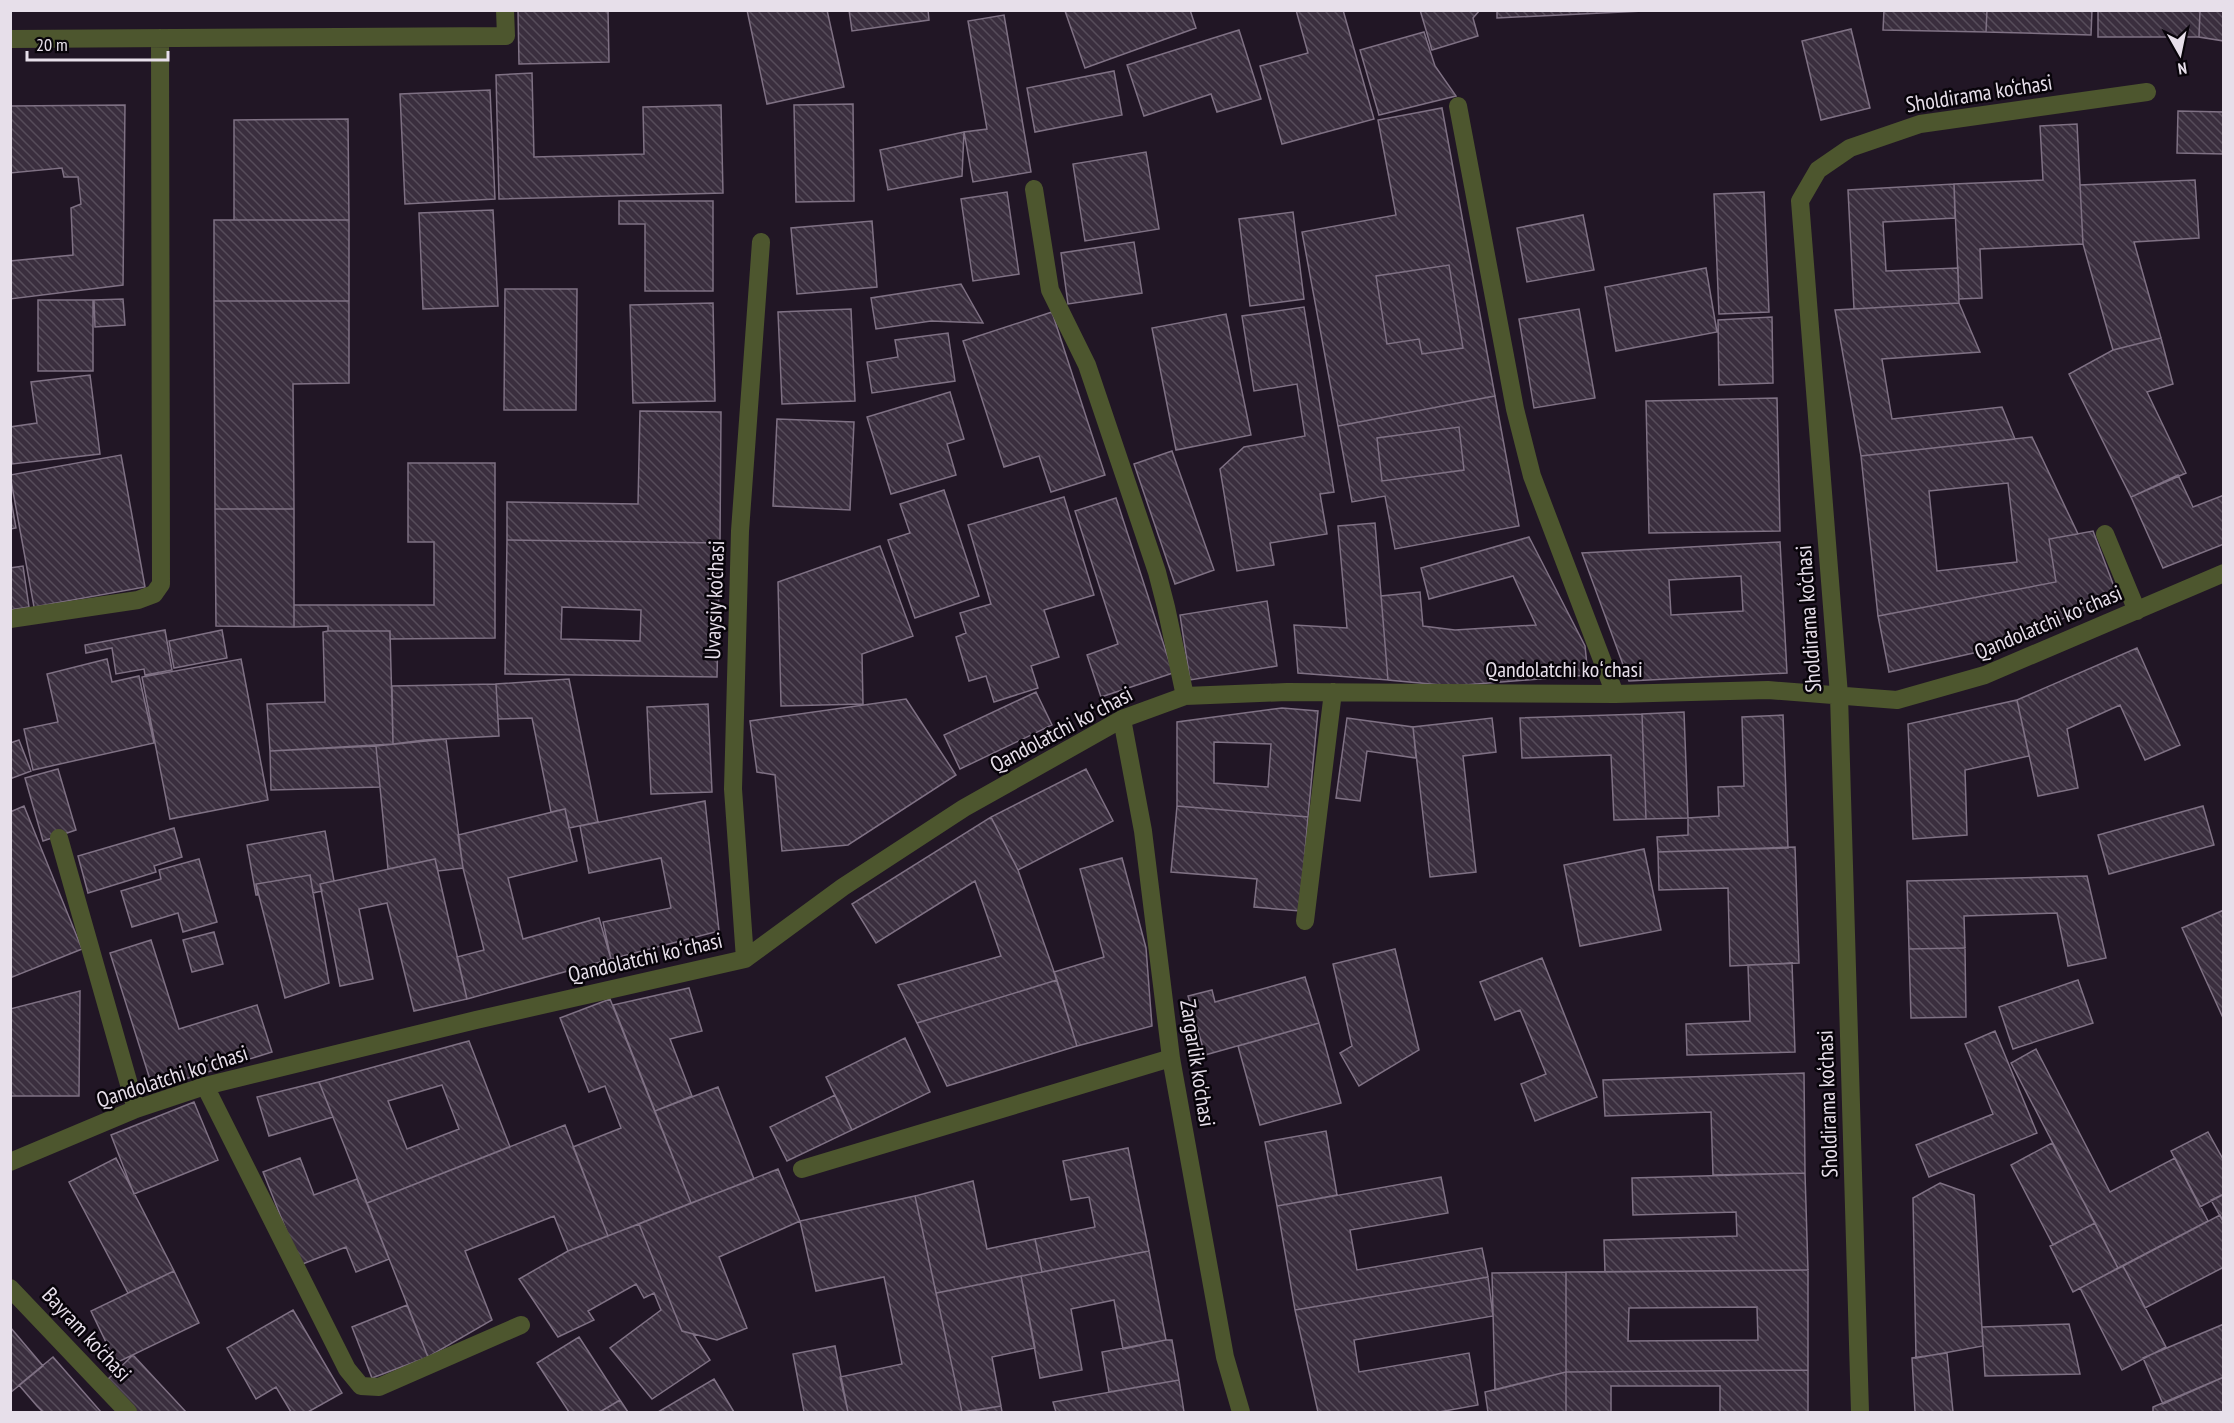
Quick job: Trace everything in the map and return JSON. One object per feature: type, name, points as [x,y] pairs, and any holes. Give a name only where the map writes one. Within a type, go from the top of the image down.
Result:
[{"type":"street","points":[[10,39],[506,36],[505,10]]},
{"type":"street","points":[[10,619],[138,600],[154,594],[161,584],[160,38]]},
{"type":"street","name":"Sholdirama ko‘chasi","points":[[1860,1413],[1839,695],[1800,201],[1818,170],[1850,148],[1920,124],[2147,92]]},
{"type":"street","points":[[1458,106],[1515,409],[1532,476],[1615,694]]},
{"type":"street","points":[[1034,189],[1050,290],[1087,365],[1106,419],[1159,581],[1185,696]]},
{"type":"street","name":"Uvaysiy ko'chasi","points":[[745,959],[733,789],[740,531],[761,242]]},
{"type":"street","points":[[2104,534],[2137,611]]},
{"type":"street","name":"Qandolatchi koʻchasi","points":[[10,1162],[136,1108],[205,1086],[476,1020],[745,959],[843,887],[964,808],[1122,719],[1185,696],[1333,692],[1615,694],[1768,690],[1897,700],[1986,675],[2223,573]]},
{"type":"street","points":[[1305,921],[1333,692]]},
{"type":"street","name":"Zargarlik ko'chasi","points":[[1122,719],[1143,831],[1171,1058],[1225,1357],[1241,1413]]},
{"type":"street","points":[[59,838],[136,1108]]},
{"type":"street","points":[[802,1169],[1171,1058]]},
{"type":"street","points":[[205,1086],[347,1369],[361,1386],[379,1388],[521,1325]]},
{"type":"street","name":"Bayram ko'chasi","points":[[10,1288],[128,1413]]},
{"type":"building","points":[[518,10],[608,10],[609,62],[519,64]]},
{"type":"building","points":[[747,10],[827,10],[844,87],[767,104]]},
{"type":"building","points":[[849,10],[928,10],[929,20],[852,31]]},
{"type":"building","points":[[1190,10],[1196,28],[1085,68],[1065,11]]},
{"type":"building","points":[[1296,10],[1343,10],[1374,119],[1282,144],[1260,66],[1308,53]]},
{"type":"building","points":[[1420,10],[1480,10],[1473,18],[1478,36],[1432,50]]},
{"type":"building","points":[[1497,10],[1643,10],[1643,11],[1497,18]]},
{"type":"building","points":[[1884,10],[1987,10],[1986,32],[1883,30]]},
{"type":"building","points":[[1987,10],[2092,10],[2091,35],[1986,32]]},
{"type":"building","points":[[2098,10],[2200,10],[2199,37],[2098,37]]},
{"type":"building","points":[[2200,10],[2224,10],[2224,41],[2199,37]]},
{"type":"building","points":[[1004,15],[1031,172],[973,182],[964,132],[987,129],[968,21]]},
{"type":"building","points":[[1851,29],[1870,108],[1821,120],[1802,41]]},
{"type":"building","points":[[1239,30],[1261,99],[1217,112],[1211,94],[1144,116],[1127,65]]},
{"type":"building","points":[[1424,32],[1435,66],[1456,96],[1379,115],[1360,50]]},
{"type":"building","points":[[1114,71],[1122,115],[1035,132],[1027,88]]},
{"type":"building","points":[[532,73],[534,157],[644,154],[643,107],[721,105],[723,193],[499,199],[496,75]]},
{"type":"building","points":[[490,90],[495,199],[405,204],[400,94]]},
{"type":"building","points":[[853,104],[854,201],[796,202],[794,105]]},
{"type":"building","points":[[125,105],[123,285],[10,299],[10,261],[73,255],[71,208],[81,204],[78,177],[64,177],[62,168],[10,173],[10,106]]},
{"type":"building","points":[[1442,108],[1495,396],[1338,426],[1302,232],[1396,215],[1378,120]],"holes":[[[1449,265],[1463,348],[1422,354],[1419,339],[1387,344],[1376,276]]]},
{"type":"building","points":[[2178,111],[2224,112],[2224,154],[2177,153]]},
{"type":"building","points":[[348,119],[349,220],[234,220],[234,120]]},
{"type":"building","points":[[2077,124],[2083,244],[1980,249],[1982,298],[1959,299],[1954,184],[2043,180],[2040,126]]},
{"type":"building","points":[[964,132],[962,176],[888,190],[880,150]]},
{"type":"building","points":[[1146,152],[1159,229],[1085,241],[1073,164]]},
{"type":"building","points":[[2195,180],[2199,238],[2134,242],[2161,338],[2113,350],[2083,244],[2080,185]]},
{"type":"building","points":[[1954,184],[1955,218],[1883,222],[1886,271],[1958,268],[1959,303],[1854,309],[1848,190]]},
{"type":"building","points":[[1007,192],[1019,274],[973,281],[961,199]]},
{"type":"building","points":[[1764,192],[1769,312],[1719,314],[1714,194]]},
{"type":"building","points":[[619,201],[713,201],[713,291],[645,291],[645,224],[619,224]]},
{"type":"building","points":[[493,210],[498,306],[423,309],[419,213]]},
{"type":"building","points":[[1293,212],[1304,299],[1250,306],[1239,219]]},
{"type":"building","points":[[1583,215],[1594,270],[1527,282],[1517,228]]},
{"type":"building","points":[[214,220],[349,220],[349,301],[214,301]]},
{"type":"building","points":[[872,221],[877,287],[797,294],[791,228]]},
{"type":"building","points":[[1134,242],[1142,293],[1068,304],[1061,253]]},
{"type":"building","points":[[1449,265],[1463,348],[1422,354],[1419,339],[1387,344],[1376,276]]},
{"type":"building","points":[[1706,268],[1717,332],[1616,351],[1605,287]]},
{"type":"building","points":[[961,284],[983,323],[931,321],[876,329],[871,298]]},
{"type":"building","points":[[505,289],[577,289],[576,410],[504,410]]},
{"type":"building","points":[[123,299],[125,325],[95,327],[94,300]]},
{"type":"building","points":[[38,300],[93,300],[93,371],[38,371]]},
{"type":"building","points":[[214,301],[349,301],[349,383],[293,384],[294,509],[215,509]]},
{"type":"building","points":[[713,303],[715,401],[633,403],[630,305]]},
{"type":"building","points":[[1959,303],[1980,352],[1882,359],[1892,419],[2002,407],[2015,439],[1861,456],[1835,310]]},
{"type":"building","points":[[1304,307],[1334,492],[1320,494],[1327,534],[1270,543],[1274,565],[1237,571],[1220,469],[1244,447],[1305,436],[1297,384],[1254,391],[1242,316]]},
{"type":"building","points":[[851,309],[855,401],[782,404],[778,312]]},
{"type":"building","points":[[1579,309],[1595,398],[1534,408],[1519,319]]},
{"type":"building","points":[[1052,312],[1105,475],[1051,492],[1039,456],[1004,467],[963,341]]},
{"type":"building","points":[[1226,314],[1251,435],[1176,450],[1152,328]]},
{"type":"building","points":[[1772,317],[1773,383],[1719,385],[1718,320]]},
{"type":"building","points":[[948,333],[955,381],[872,393],[867,362],[898,357],[895,340]]},
{"type":"building","points":[[2161,338],[2173,384],[2147,392],[2186,473],[2131,497],[2069,374],[2113,350]]},
{"type":"building","points":[[90,375],[100,454],[12,464],[10,427],[37,423],[31,382]]},
{"type":"building","points":[[950,392],[964,439],[947,444],[956,475],[891,494],[867,417]]},
{"type":"building","points":[[1495,396],[1519,526],[1395,549],[1385,496],[1352,502],[1338,426]],"holes":[[[1459,427],[1464,470],[1382,481],[1377,438]]]},
{"type":"building","points":[[1777,398],[1780,531],[1649,533],[1646,401]]},
{"type":"building","points":[[640,411],[721,412],[720,543],[507,540],[507,502],[638,504]]},
{"type":"building","points":[[777,419],[854,422],[850,510],[773,506]]},
{"type":"building","points":[[1459,427],[1464,470],[1382,481],[1377,438]]},
{"type":"building","points":[[2032,437],[2078,534],[2049,539],[2056,582],[1878,616],[1861,456]],"holes":[[[2008,483],[2017,562],[1937,571],[1929,491]]]},
{"type":"building","points":[[1172,451],[1214,570],[1175,584],[1134,464]]},
{"type":"building","points":[[121,455],[145,587],[34,607],[10,475]]},
{"type":"building","points":[[408,463],[495,463],[495,638],[390,639],[390,631],[328,631],[328,626],[294,627],[294,605],[434,605],[434,542],[408,542]]},
{"type":"building","points":[[2178,475],[2193,507],[2224,495],[2224,544],[2163,568],[2131,497]]},
{"type":"building","points":[[944,490],[979,596],[915,618],[888,540],[910,533],[900,504]]},
{"type":"building","points":[[10,494],[16,528],[10,529]]},
{"type":"building","points":[[1064,497],[1094,595],[1044,610],[1059,657],[1031,666],[1038,688],[994,702],[986,676],[969,681],[956,637],[966,633],[960,613],[991,604],[968,525]]},
{"type":"building","points":[[1116,498],[1173,673],[1101,697],[1087,655],[1118,644],[1075,511]]},
{"type":"building","points":[[215,509],[294,509],[294,627],[216,626]]},
{"type":"building","points":[[1375,523],[1388,680],[1298,673],[1294,625],[1347,628],[1338,526]]},
{"type":"building","points":[[2093,531],[2118,597],[1978,652],[1889,672],[1878,616],[2056,582],[2049,539]]},
{"type":"building","points":[[1529,537],[1585,646],[1588,675],[1452,686],[1388,680],[1381,596],[1420,592],[1423,626],[1455,630],[1536,625],[1513,576],[1429,599],[1421,568]]},
{"type":"building","points":[[507,540],[720,543],[717,677],[505,674]],"holes":[[[562,607],[641,610],[640,641],[561,639]]]},
{"type":"building","points":[[1780,542],[1787,673],[1629,681],[1582,553]],"holes":[[[1741,576],[1743,611],[1671,615],[1669,580]]]},
{"type":"building","points":[[880,546],[913,636],[862,654],[863,704],[781,706],[778,582]]},
{"type":"building","points":[[23,566],[29,607],[10,610],[10,568]]},
{"type":"building","points":[[1267,601],[1277,666],[1190,680],[1180,615]]},
{"type":"building","points":[[165,630],[172,670],[145,675],[144,669],[116,674],[112,648],[86,653],[85,645]]},
{"type":"building","points":[[222,630],[227,658],[174,668],[169,641]]},
{"type":"building","points":[[390,631],[393,744],[270,751],[267,704],[325,702],[323,632]]},
{"type":"building","points":[[2137,648],[2180,745],[2145,760],[2120,705],[2067,729],[2078,788],[2038,796],[2017,700]]},
{"type":"building","points":[[107,659],[112,682],[139,676],[154,743],[33,770],[24,729],[58,722],[47,674]]},
{"type":"building","points":[[241,659],[268,800],[170,819],[142,677]]},
{"type":"building","points":[[569,679],[598,822],[569,828],[565,809],[551,812],[532,718],[498,719],[496,684]]},
{"type":"building","points":[[496,684],[499,736],[393,744],[392,686]]},
{"type":"building","points":[[1036,692],[1052,725],[960,769],[944,735]]},
{"type":"building","points":[[906,699],[956,775],[848,845],[782,851],[775,775],[757,772],[750,721]]},
{"type":"building","points":[[2017,700],[2029,756],[1965,770],[1967,835],[1913,839],[1908,724]]},
{"type":"building","points":[[708,704],[712,792],[651,794],[647,707]]},
{"type":"building","points":[[1282,708],[1318,711],[1308,817],[1177,806],[1177,722]],"holes":[[[1214,742],[1271,744],[1268,787],[1214,783]]]},
{"type":"building","points":[[1684,712],[1688,818],[1646,819],[1642,714]]},
{"type":"building","points":[[1642,714],[1646,819],[1614,820],[1611,755],[1522,758],[1520,718]]},
{"type":"building","points":[[1783,715],[1788,848],[1658,852],[1657,837],[1688,835],[1688,818],[1719,816],[1718,787],[1744,786],[1742,717]]},
{"type":"building","points":[[1347,718],[1413,727],[1416,758],[1367,751],[1360,801],[1336,798]]},
{"type":"building","points":[[1492,718],[1496,752],[1463,756],[1476,872],[1430,877],[1413,727]]},
{"type":"building","points":[[446,739],[463,868],[438,871],[435,859],[388,869],[376,746]]},
{"type":"building","points":[[19,740],[31,771],[10,779],[10,743]]},
{"type":"building","points":[[376,746],[380,787],[271,790],[270,751]]},
{"type":"building","points":[[58,769],[76,830],[43,841],[25,778]]},
{"type":"building","points":[[1086,769],[1113,821],[1018,870],[991,817]]},
{"type":"building","points":[[705,801],[719,931],[611,959],[603,922],[671,908],[661,858],[589,873],[580,826]]},
{"type":"building","points":[[24,806],[82,949],[10,978],[10,812]]},
{"type":"building","points":[[1177,806],[1308,817],[1300,911],[1254,907],[1257,879],[1171,872]]},
{"type":"building","points":[[2203,806],[2214,845],[2109,874],[2098,835]]},
{"type":"building","points":[[565,809],[577,861],[508,878],[523,939],[599,918],[611,959],[467,999],[457,957],[484,950],[463,868],[458,835]]},
{"type":"building","points":[[991,817],[1018,870],[1057,980],[917,1023],[898,985],[1001,956],[975,881],[876,943],[852,904]]},
{"type":"building","points":[[174,828],[182,857],[154,866],[156,872],[88,893],[78,856]]},
{"type":"building","points":[[325,831],[334,881],[320,884],[322,891],[313,893],[310,875],[256,884],[258,895],[256,895],[247,845]]},
{"type":"building","points":[[1795,847],[1799,963],[1730,966],[1728,888],[1659,890],[1658,852]]},
{"type":"building","points":[[1644,849],[1661,930],[1580,946],[1564,865]]},
{"type":"building","points":[[1122,858],[1146,948],[1152,1026],[1077,1046],[1054,972],[1104,957],[1080,869]]},
{"type":"building","points":[[199,859],[217,922],[183,932],[178,913],[132,927],[121,891],[161,879],[159,870]]},
{"type":"building","points":[[435,859],[467,999],[414,1011],[387,903],[359,909],[373,979],[340,986],[320,884]]},
{"type":"building","points":[[310,875],[329,983],[285,998],[256,884]]},
{"type":"building","points":[[2087,876],[2106,958],[2068,966],[2057,913],[1964,916],[1965,948],[1909,949],[1907,881]]},
{"type":"building","points":[[2224,910],[2224,1020],[2182,928]]},
{"type":"building","points":[[214,932],[223,964],[192,972],[183,940]]},
{"type":"building","points":[[151,940],[179,1029],[257,1005],[272,1052],[153,1089],[110,953]]},
{"type":"building","points":[[1965,948],[1966,1017],[1911,1018],[1909,949]]},
{"type":"building","points":[[1395,949],[1419,1050],[1359,1086],[1340,1053],[1352,1046],[1333,964]]},
{"type":"building","points":[[1542,958],[1597,1097],[1535,1121],[1521,1084],[1546,1074],[1520,1010],[1495,1020],[1480,982]]},
{"type":"building","points":[[1792,963],[1795,1052],[1687,1055],[1686,1024],[1750,1021],[1748,965]]},
{"type":"building","points":[[1305,977],[1319,1023],[1205,1055],[1188,996],[1212,990],[1215,1002]]},
{"type":"building","points":[[1057,980],[1077,1046],[947,1086],[917,1023]]},
{"type":"building","points":[[2078,980],[2093,1023],[2013,1049],[1999,1007]]},
{"type":"building","points":[[689,988],[702,1031],[670,1039],[692,1096],[655,1111],[613,1005]]},
{"type":"building","points":[[80,991],[79,1096],[10,1096],[10,1009]]},
{"type":"building","points":[[610,999],[691,1203],[608,1236],[573,1147],[621,1128],[605,1086],[589,1092],[560,1018]]},
{"type":"building","points":[[1319,1023],[1341,1103],[1260,1125],[1238,1046]]},
{"type":"building","points":[[1995,1031],[2037,1133],[1929,1177],[1916,1145],[1993,1114],[1965,1044]]},
{"type":"building","points":[[905,1038],[930,1092],[852,1130],[826,1077]]},
{"type":"building","points":[[469,1041],[510,1147],[367,1203],[319,1082]],"holes":[[[442,1085],[459,1129],[407,1149],[388,1101]]]},
{"type":"building","points":[[2036,1049],[2110,1192],[2175,1158],[2208,1221],[2118,1268],[2011,1063]]},
{"type":"building","points":[[1804,1073],[1805,1173],[1713,1175],[1711,1112],[1605,1116],[1603,1080]]},
{"type":"building","points":[[319,1082],[333,1117],[269,1136],[257,1097]]},
{"type":"building","points":[[718,1087],[754,1179],[691,1203],[655,1111]]},
{"type":"building","points":[[835,1095],[852,1130],[787,1161],[770,1127]]},
{"type":"building","points":[[194,1102],[218,1160],[134,1194],[111,1135]]},
{"type":"building","points":[[565,1125],[608,1236],[568,1251],[554,1216],[465,1251],[492,1320],[428,1357],[367,1203]]},
{"type":"building","points":[[1326,1131],[1337,1195],[1277,1206],[1265,1142]]},
{"type":"building","points":[[2208,1132],[2224,1161],[2224,1194],[2200,1207],[2171,1151]]},
{"type":"building","points":[[2052,1143],[2095,1223],[2053,1245],[2011,1165]]},
{"type":"building","points":[[1128,1148],[1149,1251],[1042,1272],[1035,1239],[1095,1227],[1089,1197],[1071,1200],[1063,1161]]},
{"type":"building","points":[[116,1158],[174,1271],[128,1293],[69,1182]]},
{"type":"building","points":[[300,1158],[314,1195],[357,1179],[389,1259],[356,1272],[346,1247],[300,1265],[263,1172]]},
{"type":"building","points":[[778,1169],[800,1221],[719,1257],[747,1328],[717,1340],[682,1331],[639,1224]]},
{"type":"building","points":[[1805,1173],[1808,1270],[1605,1272],[1604,1240],[1737,1236],[1736,1212],[1633,1215],[1632,1178]]},
{"type":"building","points":[[1441,1177],[1448,1213],[1350,1230],[1357,1270],[1482,1248],[1488,1277],[1295,1310],[1277,1206]]},
{"type":"building","points":[[973,1181],[987,1249],[1035,1239],[1042,1272],[936,1293],[915,1196]]},
{"type":"building","points":[[1940,1183],[1974,1195],[1983,1346],[1916,1358],[1913,1198]]},
{"type":"building","points":[[2224,1194],[2224,1223],[2211,1200]]},
{"type":"building","points":[[915,1196],[962,1412],[848,1412],[840,1377],[902,1364],[884,1277],[816,1291],[800,1221]]},
{"type":"building","points":[[2220,1215],[2224,1223],[2224,1267],[2145,1308],[2123,1266]]},
{"type":"building","points":[[2095,1223],[2118,1268],[2073,1292],[2050,1246]]},
{"type":"building","points":[[639,1224],[682,1331],[693,1334],[710,1360],[652,1399],[610,1348],[661,1310],[654,1293],[644,1298],[636,1284],[588,1311],[594,1320],[558,1337],[519,1279],[568,1251]]},
{"type":"building","points":[[1149,1251],[1166,1340],[1123,1349],[1114,1300],[1071,1309],[1082,1370],[1040,1378],[1021,1276]]},
{"type":"building","points":[[2123,1266],[2166,1347],[2122,1370],[2080,1288]]},
{"type":"building","points":[[1808,1270],[1808,1370],[1566,1372],[1566,1272]],"holes":[[[1757,1307],[1758,1340],[1628,1341],[1629,1308]]]},
{"type":"building","points":[[174,1271],[199,1323],[116,1363],[91,1311]]},
{"type":"building","points":[[1566,1272],[1566,1372],[1495,1390],[1492,1273]]},
{"type":"building","points":[[1021,1276],[1035,1348],[992,1357],[1001,1406],[962,1412],[936,1293]]},
{"type":"building","points":[[1488,1277],[1493,1316],[1354,1340],[1359,1372],[1469,1353],[1478,1405],[1439,1412],[1318,1412],[1295,1310]]},
{"type":"building","points":[[407,1305],[428,1357],[372,1378],[352,1327]]},
{"type":"building","points":[[293,1310],[342,1393],[308,1412],[291,1412],[276,1387],[256,1399],[227,1348]]},
{"type":"building","points":[[2069,1324],[2080,1374],[1985,1376],[1982,1327]]},
{"type":"building","points":[[2224,1324],[2224,1377],[2163,1404],[2143,1358]]},
{"type":"building","points":[[10,1327],[43,1366],[10,1393]]},
{"type":"building","points":[[579,1337],[620,1400],[600,1412],[569,1412],[537,1363]]},
{"type":"building","points":[[1172,1340],[1179,1380],[1109,1392],[1102,1352]]},
{"type":"building","points":[[835,1346],[848,1412],[804,1412],[793,1354]]},
{"type":"building","points":[[1947,1353],[1953,1412],[1915,1412],[1912,1358]]},
{"type":"building","points":[[133,1355],[186,1412],[136,1412],[107,1380]]},
{"type":"building","points":[[53,1357],[101,1412],[43,1412],[37,1406],[19,1385]]},
{"type":"building","points":[[1808,1370],[1808,1412],[1720,1412],[1720,1386],[1611,1386],[1611,1412],[1566,1412],[1566,1372]]},
{"type":"building","points":[[1566,1372],[1566,1412],[1488,1412],[1485,1392]]},
{"type":"building","points":[[2224,1377],[2224,1412],[2153,1412],[2153,1407]]},
{"type":"building","points":[[714,1379],[734,1412],[658,1412]]},
{"type":"building","points":[[1179,1380],[1184,1412],[1056,1412],[1053,1402]]},
{"type":"building","points":[[620,1400],[628,1412],[600,1412]]},
{"type":"building","points":[[1001,1406],[1002,1412],[966,1412]]}]
